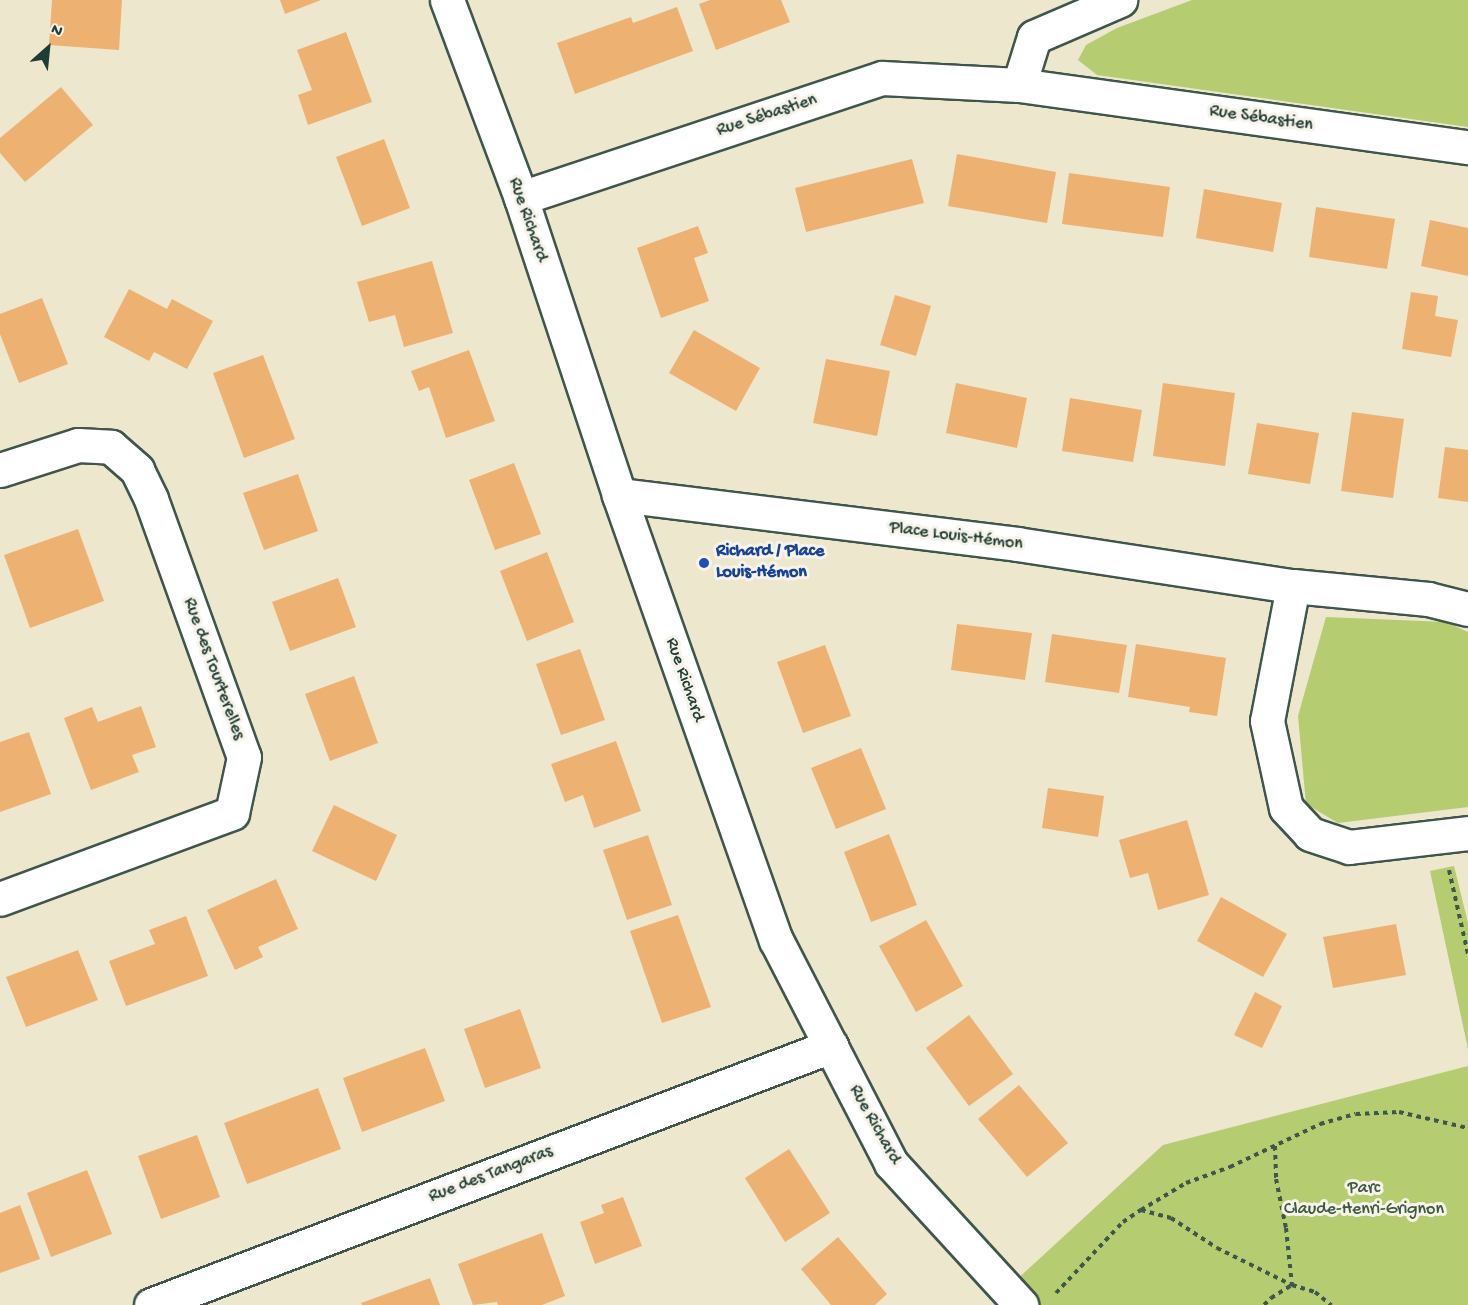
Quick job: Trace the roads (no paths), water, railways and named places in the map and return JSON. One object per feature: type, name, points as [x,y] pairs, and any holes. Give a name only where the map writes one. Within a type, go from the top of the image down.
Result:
[{"type":"street","name":"Rue Richard","points":[[447,0],[521,198],[619,495],[776,940],[891,1163],[1022,1305]]},
{"type":"street","points":[[1019,85],[1034,37],[1120,0]]},
{"type":"street","name":"Rue Sébastien","points":[[521,198],[882,78],[1019,85],[1468,147]]},
{"type":"street","name":"Rue des Tourterelles","points":[[0,470],[78,445],[111,447],[137,470],[152,498],[244,757],[232,813],[0,899]]},
{"type":"street","name":"Place Louis-Hémon","points":[[619,495],[1017,544],[1293,586],[1428,598],[1468,609]]},
{"type":"street","points":[[1293,586],[1267,721],[1286,808],[1310,834],[1348,847],[1455,835]]},
{"type":"street","name":"Rue des Tangaras","points":[[151,1305],[831,1046]]},
{"type":"place","name":"Richard / Place Louis-Hémon","points":[[704,563]]},
{"type":"park label","name":"Parc Claude-Henri-Grignon","points":[[1364,1200]]}]
